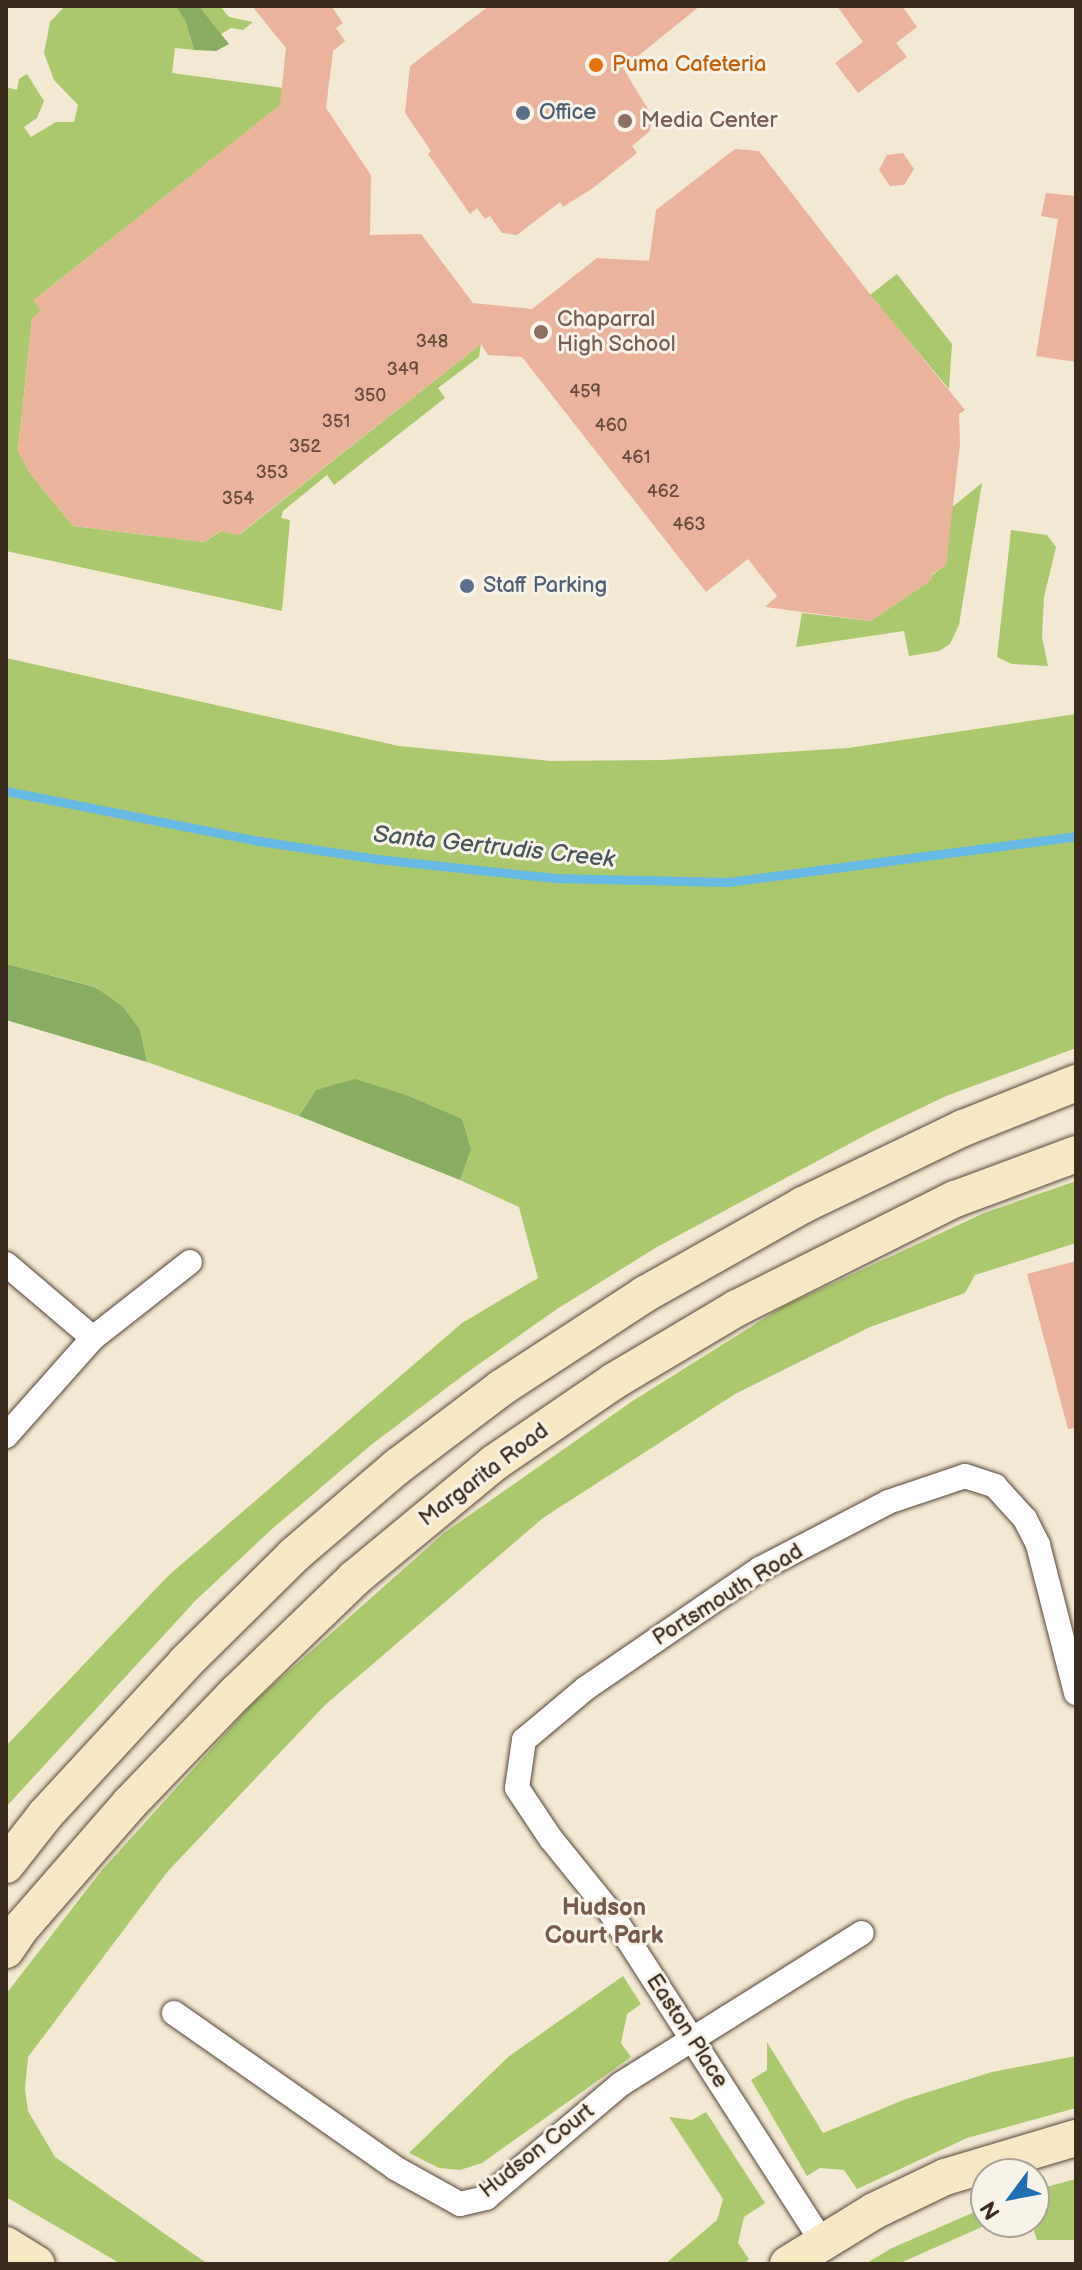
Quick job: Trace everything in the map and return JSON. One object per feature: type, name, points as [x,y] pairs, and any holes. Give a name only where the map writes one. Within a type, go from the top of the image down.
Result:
[{"type":"main road","points":[[6,1865],[45,1815],[186,1662],[294,1555],[398,1466],[501,1388],[645,1294],[803,1205],[963,1128],[1076,1083]]},
{"type":"main road","name":"Margarita Road","points":[[6,1950],[21,1928],[130,1803],[237,1692],[355,1578],[494,1463],[614,1381],[737,1308],[955,1199],[1076,1154]]},
{"type":"main road","points":[[788,2264],[821,2240],[945,2177],[1076,2138]]},
{"type":"main road","points":[[6,2245],[37,2264]]},
{"type":"street","points":[[10,1432],[93,1338],[190,1262]]},
{"type":"street","points":[[6,1264],[93,1338]]},
{"type":"street","name":"Portsmouth Road","points":[[517,1788],[524,1740],[586,1688],[760,1569],[888,1502],[965,1476],[995,1486],[1025,1519],[1038,1545],[1076,1693]]},
{"type":"street","name":"Easton Place","points":[[517,1788],[551,1839],[611,1913],[821,2240]]},
{"type":"street","name":"Hudson Court","points":[[174,2013],[395,2168],[434,2193],[460,2204],[486,2198],[621,2084],[862,1933]]},
{"type":"green space","points":[[65,6],[175,6],[185,20],[194,50],[175,48],[172,73],[292,89],[293,95],[34,300],[41,311],[32,319],[18,451],[29,472],[73,526],[204,542],[221,531],[240,534],[481,344],[479,357],[438,388],[445,398],[334,485],[327,475],[283,511],[281,518],[290,520],[282,611],[6,551],[6,87],[17,90],[19,79],[27,74],[44,101],[37,118],[24,127],[31,137],[56,122],[74,122],[78,105],[54,80],[44,53],[50,22]]},
{"type":"green space","points":[[175,6],[199,6],[229,44],[216,51],[194,50],[185,20]]},
{"type":"green space","points":[[199,6],[220,6],[229,17],[253,22],[243,30],[231,28],[221,34]]},
{"type":"green space","points":[[897,274],[952,344],[949,389],[870,295]]},
{"type":"green space","points":[[982,483],[959,625],[950,644],[939,651],[909,656],[904,631],[796,647],[802,613],[871,621],[931,580],[932,575],[946,565],[951,508]]},
{"type":"green space","points":[[1011,530],[1047,535],[1056,547],[1044,597],[1042,637],[1048,666],[1012,664],[997,657]]},
{"type":"green space","points":[[6,658],[399,746],[551,761],[662,760],[848,748],[1076,714],[1076,1048],[946,1096],[875,1130],[657,1247],[557,1309],[465,1374],[371,1445],[272,1529],[196,1600],[6,1807],[6,1746],[168,1576],[462,1323],[538,1278],[519,1207],[460,1180],[471,1150],[316,1090],[299,1116],[147,1062],[140,1030],[96,987],[6,964]]},
{"type":"green space","points":[[6,964],[95,987],[123,1007],[140,1030],[147,1062],[6,1020]]},
{"type":"green space","points":[[355,1079],[406,1095],[462,1119],[471,1150],[460,1180],[299,1116],[316,1090]]},
{"type":"green space","points":[[1076,1181],[1076,1243],[975,1275],[965,1293],[870,1327],[735,1394],[543,1518],[325,1705],[168,1871],[28,2057],[25,2089],[28,2111],[55,2157],[208,2264],[121,2264],[6,2197],[6,1994],[102,1870],[253,1703],[444,1533],[631,1402],[784,1306],[984,1213]]},
{"type":"green space","points":[[623,1976],[641,2004],[627,2014],[621,2043],[631,2057],[482,2163],[460,2170],[439,2168],[409,2153],[508,2057]]},
{"type":"green space","points":[[767,2042],[823,2133],[906,2099],[992,2072],[1076,2056],[1076,2108],[967,2138],[857,2189],[844,2170],[820,2168],[807,2176],[751,2080],[767,2070]]},
{"type":"green space","points":[[706,2112],[765,2203],[744,2217],[738,2243],[749,2259],[744,2264],[665,2264],[717,2220],[723,2199],[669,2117],[692,2120]]},
{"type":"green space","points":[[1076,2179],[1076,2240],[1037,2240],[1050,2238],[1050,2186]]},
{"type":"green space","points":[[970,2214],[970,2232],[898,2264],[865,2264],[892,2248]]},
{"type":"building","points":[[252,6],[331,6],[343,23],[336,28],[345,41],[333,51],[326,108],[371,175],[370,235],[421,234],[473,303],[532,309],[597,258],[649,261],[656,210],[735,149],[759,151],[965,410],[959,414],[960,444],[946,565],[932,574],[931,580],[871,621],[765,607],[777,596],[748,559],[706,592],[522,357],[488,355],[481,344],[238,535],[220,531],[204,542],[73,526],[29,472],[18,451],[32,318],[41,311],[34,300],[280,105],[286,48]]},
{"type":"building","points":[[489,6],[700,6],[623,68],[652,116],[650,131],[632,146],[637,153],[593,188],[563,207],[560,202],[517,235],[502,233],[490,216],[485,219],[477,208],[470,214],[428,154],[431,151],[405,113],[410,66]]},
{"type":"building","points":[[837,6],[902,6],[917,27],[896,43],[907,57],[858,93],[835,63],[863,42]]},
{"type":"building","points":[[903,153],[914,169],[904,185],[890,186],[879,170],[887,155]]},
{"type":"building","points":[[1046,193],[1076,196],[1076,362],[1036,356],[1058,219],[1041,216]]},
{"type":"building","points":[[1076,1261],[1076,1428],[1068,1429],[1027,1274]]},
{"type":"waterway","name":"Santa Gertrudis Creek","points":[[6,791],[253,840],[377,859],[555,878],[728,882],[1076,836]]},
{"type":"place","name":"Puma Cafeteria","points":[[596,65]]},
{"type":"place","name":"Office","points":[[523,113]]},
{"type":"place","name":"Media Center","points":[[625,121]]},
{"type":"place","name":"Chaparral High School","points":[[541,332]]},
{"type":"place","name":"Staff Parking","points":[[467,586]]},
{"type":"district","name":"Hudson Court Park","points":[[604,1922]]}]
